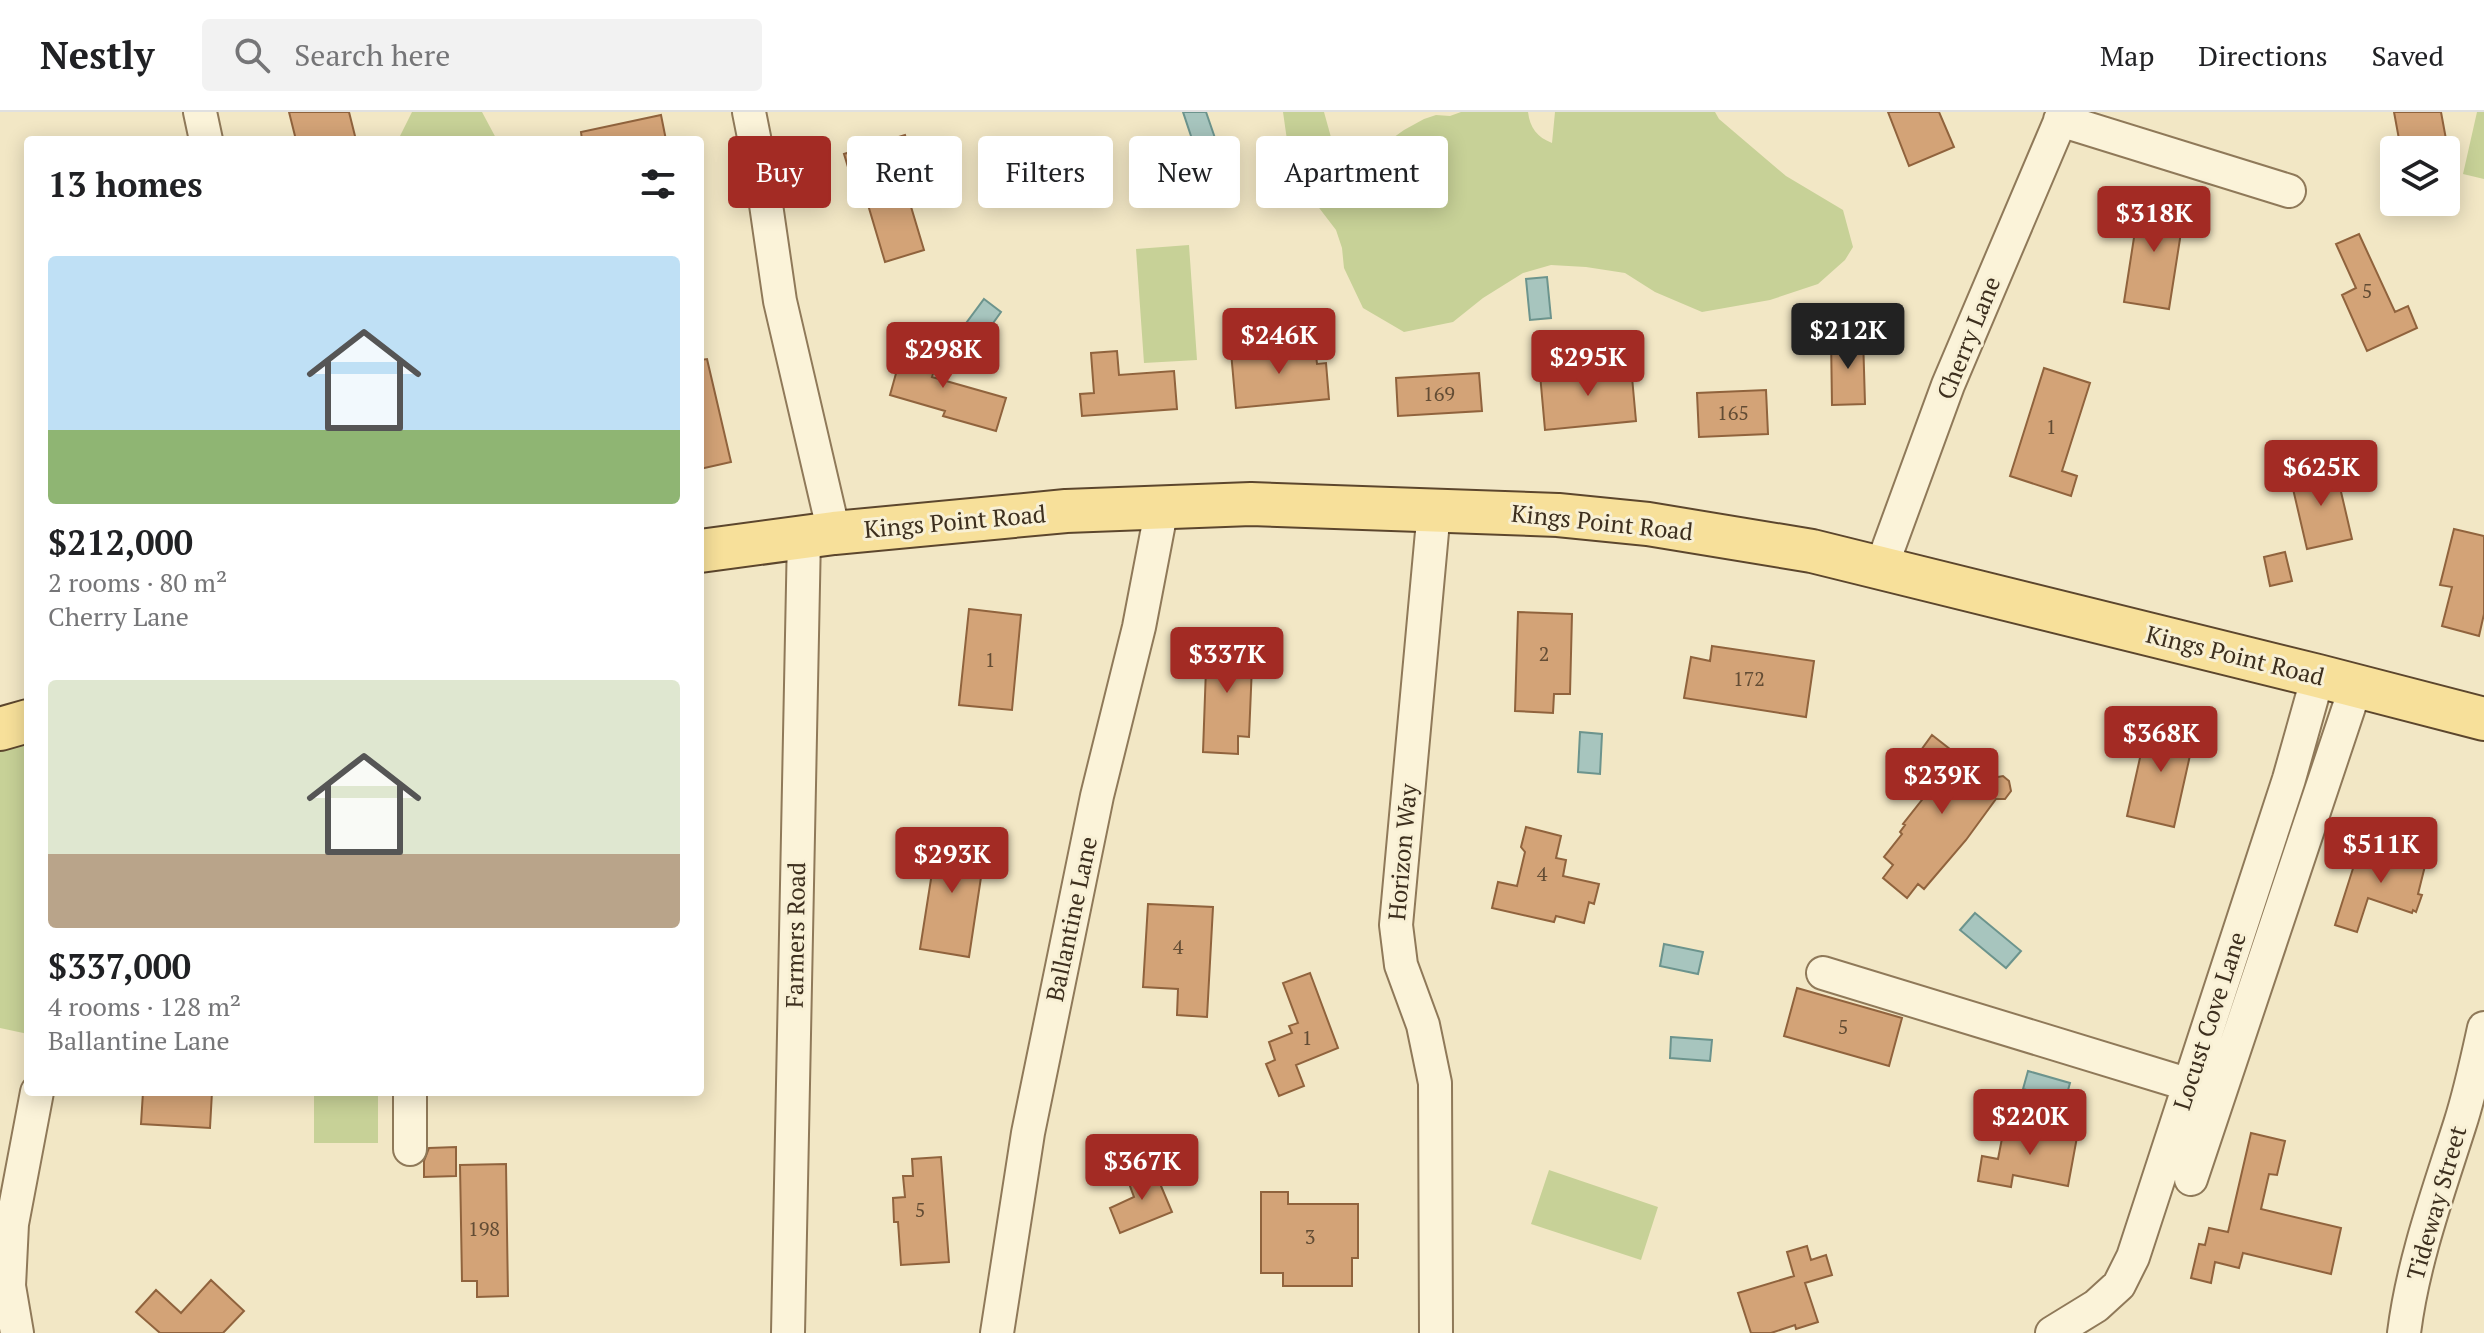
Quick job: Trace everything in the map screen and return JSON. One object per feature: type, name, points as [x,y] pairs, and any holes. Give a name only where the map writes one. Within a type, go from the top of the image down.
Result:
[{"type":"main road","name":"Kings Point Road","points":[[704,550],[819,535],[1066,511],[1162,507],[1251,504],[1558,515],[1648,524],[1812,551],[2484,719]]},
{"type":"main road","points":[[0,729],[24,722]]},
{"type":"street","points":[[200,112],[205,136]]},
{"type":"street","name":"Farmers Road","points":[[749,112],[819,535],[788,1333]]},
{"type":"street","points":[[2062,116],[2289,191]]},
{"type":"street","name":"Cherry Lane","points":[[1881,568],[1948,385],[2062,116]]},
{"type":"street","name":"Ballantine Lane","points":[[997,1333],[1028,1133],[1097,796],[1139,627],[1162,507]]},
{"type":"street","name":"Horizon Way","points":[[1434,510],[1396,925],[1401,965],[1423,1025],[1435,1083],[1436,1333]]},
{"type":"street","points":[[2191,1179],[2337,681]]},
{"type":"street","name":"Locust Cove Lane","points":[[2037,1333],[2053,1333],[2096,1306],[2119,1285],[2133,1257],[2289,779],[2337,681]]},
{"type":"street","points":[[1823,973],[2190,1085]]},
{"type":"street","name":"Tideway Street","points":[[2404,1333],[2432,1204],[2461,1121],[2484,1028]]},
{"type":"street","points":[[17,1333],[9,1286],[12,1224],[36,1096]]},
{"type":"street","points":[[410,1096],[410,1149]]},
{"type":"green space","points":[[412,112],[482,112],[495,136],[400,136]]},
{"type":"green space","points":[[1283,112],[1324,112],[1331,136],[1286,136]]},
{"type":"green space","points":[[1528,112],[1535,131],[1552,143],[1555,112],[1715,112],[1719,119],[1786,176],[1843,210],[1853,247],[1845,260],[1818,284],[1770,300],[1702,312],[1655,292],[1625,273],[1551,265],[1523,273],[1483,298],[1453,322],[1404,332],[1363,308],[1344,268],[1336,230],[1319,208],[1448,208],[1448,136],[1396,136],[1436,115]]},
{"type":"green space","points":[[2477,112],[2484,112],[2484,179],[2463,174]]},
{"type":"green space","points":[[1189,245],[1197,360],[1144,363],[1136,249]]},
{"type":"green space","points":[[24,739],[24,1033],[0,1028],[0,745]]},
{"type":"green space","points":[[314,1096],[378,1096],[378,1143],[314,1143]]},
{"type":"green space","points":[[1549,1170],[1658,1207],[1641,1260],[1531,1224]]},
{"type":"water","points":[[1183,112],[1206,112],[1214,136],[1191,136]]},
{"type":"water","points":[[1547,277],[1551,318],[1530,320],[1526,279]]},
{"type":"water","points":[[984,299],[1001,312],[976,347],[958,334]]},
{"type":"water","points":[[1580,732],[1602,734],[1600,774],[1578,772]]},
{"type":"water","points":[[1975,913],[2021,951],[2006,968],[1960,930]]},
{"type":"water","points":[[1664,944],[1703,952],[1698,974],[1660,966]]},
{"type":"water","points":[[1671,1037],[1712,1040],[1710,1061],[1670,1058]]},
{"type":"water","points":[[2028,1071],[2070,1083],[2065,1101],[2023,1089]]},
{"type":"building","points":[[289,112],[349,112],[355,136],[295,136]]},
{"type":"building","points":[[1888,112],[1939,112],[1954,147],[1909,166]]},
{"type":"building","points":[[2394,112],[2441,112],[2445,136],[2398,136]]},
{"type":"building","points":[[661,115],[665,136],[582,136],[581,132]]},
{"type":"building","points":[[2140,199],[2185,207],[2169,309],[2124,302]]},
{"type":"building","points":[[869,208],[911,208],[924,250],[885,262]]},
{"type":"building","points":[[2359,234],[2395,312],[2408,306],[2417,328],[2367,351],[2342,295],[2356,288],[2336,244]]},
{"type":"building","points":[[1863,336],[1865,404],[1832,405],[1831,337]]},
{"type":"building","points":[[905,341],[940,351],[932,377],[1006,398],[996,431],[943,416],[945,411],[890,395]]},
{"type":"building","points":[[1315,344],[1317,364],[1326,363],[1329,399],[1236,408],[1231,352]]},
{"type":"building","points":[[1117,351],[1119,375],[1174,371],[1177,409],[1082,416],[1080,394],[1094,393],[1091,353]]},
{"type":"building","points":[[704,359],[707,359],[731,462],[704,468]]},
{"type":"building","points":[[1631,366],[1636,421],[1545,430],[1540,374]]},
{"type":"building","points":[[2044,368],[2090,383],[2062,471],[2077,476],[2071,496],[2010,476]]},
{"type":"building","points":[[1479,373],[1482,411],[1398,416],[1396,378]]},
{"type":"building","points":[[1766,390],[1768,434],[1699,437],[1697,393]]},
{"type":"building","points":[[2335,466],[2352,539],[2307,549],[2290,476]]},
{"type":"building","points":[[2454,529],[2484,536],[2484,614],[2479,636],[2442,626],[2452,587],[2440,585]]},
{"type":"building","points":[[2285,552],[2292,581],[2270,586],[2264,557]]},
{"type":"building","points":[[969,609],[1021,615],[1012,710],[959,705]]},
{"type":"building","points":[[1518,612],[1572,614],[1570,694],[1554,694],[1553,713],[1515,711]]},
{"type":"building","points":[[1207,640],[1253,642],[1249,737],[1238,736],[1238,754],[1203,752]]},
{"type":"building","points":[[1712,646],[1814,661],[1806,717],[1684,698],[1691,657],[1710,661]]},
{"type":"building","points":[[2148,722],[2195,733],[2174,827],[2127,816]]},
{"type":"building","points":[[1932,735],[1964,760],[1968,754],[1998,777],[2003,776],[2009,781],[2011,791],[2005,799],[1996,799],[1924,889],[1918,884],[1907,898],[1883,878],[1893,865],[1884,857],[1902,834],[1903,824],[1940,777],[1916,757]]},
{"type":"building","points":[[1526,827],[1561,836],[1556,858],[1566,860],[1563,876],[1599,884],[1594,904],[1589,902],[1584,923],[1556,916],[1554,922],[1492,908],[1498,882],[1517,886],[1525,852],[1521,847]]},
{"type":"building","points":[[930,835],[986,844],[969,957],[920,949],[934,860],[926,859]]},
{"type":"building","points":[[2372,844],[2426,862],[2418,894],[2422,895],[2416,912],[2413,910],[2412,913],[2368,898],[2357,932],[2335,925],[2356,859],[2361,861],[2365,850],[2369,852]]},
{"type":"building","points":[[1148,904],[1213,907],[1207,1017],[1177,1015],[1178,989],[1143,987]]},
{"type":"building","points":[[1310,973],[1338,1048],[1296,1065],[1304,1086],[1279,1096],[1266,1064],[1275,1060],[1269,1042],[1292,1033],[1289,1026],[1298,1023],[1283,983]]},
{"type":"building","points":[[1797,988],[1902,1018],[1889,1066],[1784,1036]]},
{"type":"building","points":[[143,1096],[212,1096],[210,1128],[141,1124]]},
{"type":"building","points":[[2005,1123],[2077,1137],[2068,1186],[2013,1175],[2011,1187],[1978,1181],[1982,1156],[1998,1159]]},
{"type":"building","points":[[2251,1133],[2285,1141],[2277,1175],[2269,1174],[2261,1209],[2341,1228],[2331,1274],[2243,1253],[2239,1268],[2215,1262],[2211,1283],[2191,1278],[2199,1244],[2205,1245],[2209,1228],[2228,1232]]},
{"type":"building","points":[[456,1147],[456,1176],[424,1177],[424,1161],[429,1148]]},
{"type":"building","points":[[941,1157],[949,1262],[901,1265],[893,1198],[905,1197],[903,1176],[913,1176],[912,1159]]},
{"type":"building","points":[[506,1164],[508,1296],[477,1297],[477,1281],[462,1281],[460,1165]]},
{"type":"building","points":[[1153,1167],[1172,1212],[1120,1233],[1110,1208],[1134,1197],[1127,1178]]},
{"type":"building","points":[[1261,1192],[1288,1192],[1288,1204],[1358,1204],[1358,1258],[1352,1258],[1352,1286],[1283,1286],[1283,1273],[1261,1273]]},
{"type":"building","points":[[1807,1246],[1811,1260],[1826,1255],[1832,1275],[1805,1283],[1818,1322],[1796,1329],[1795,1325],[1771,1333],[1751,1333],[1738,1293],[1794,1276],[1787,1252]]},
{"type":"building","points":[[211,1280],[244,1311],[223,1333],[160,1333],[136,1312],[156,1290],[181,1313]]}]
